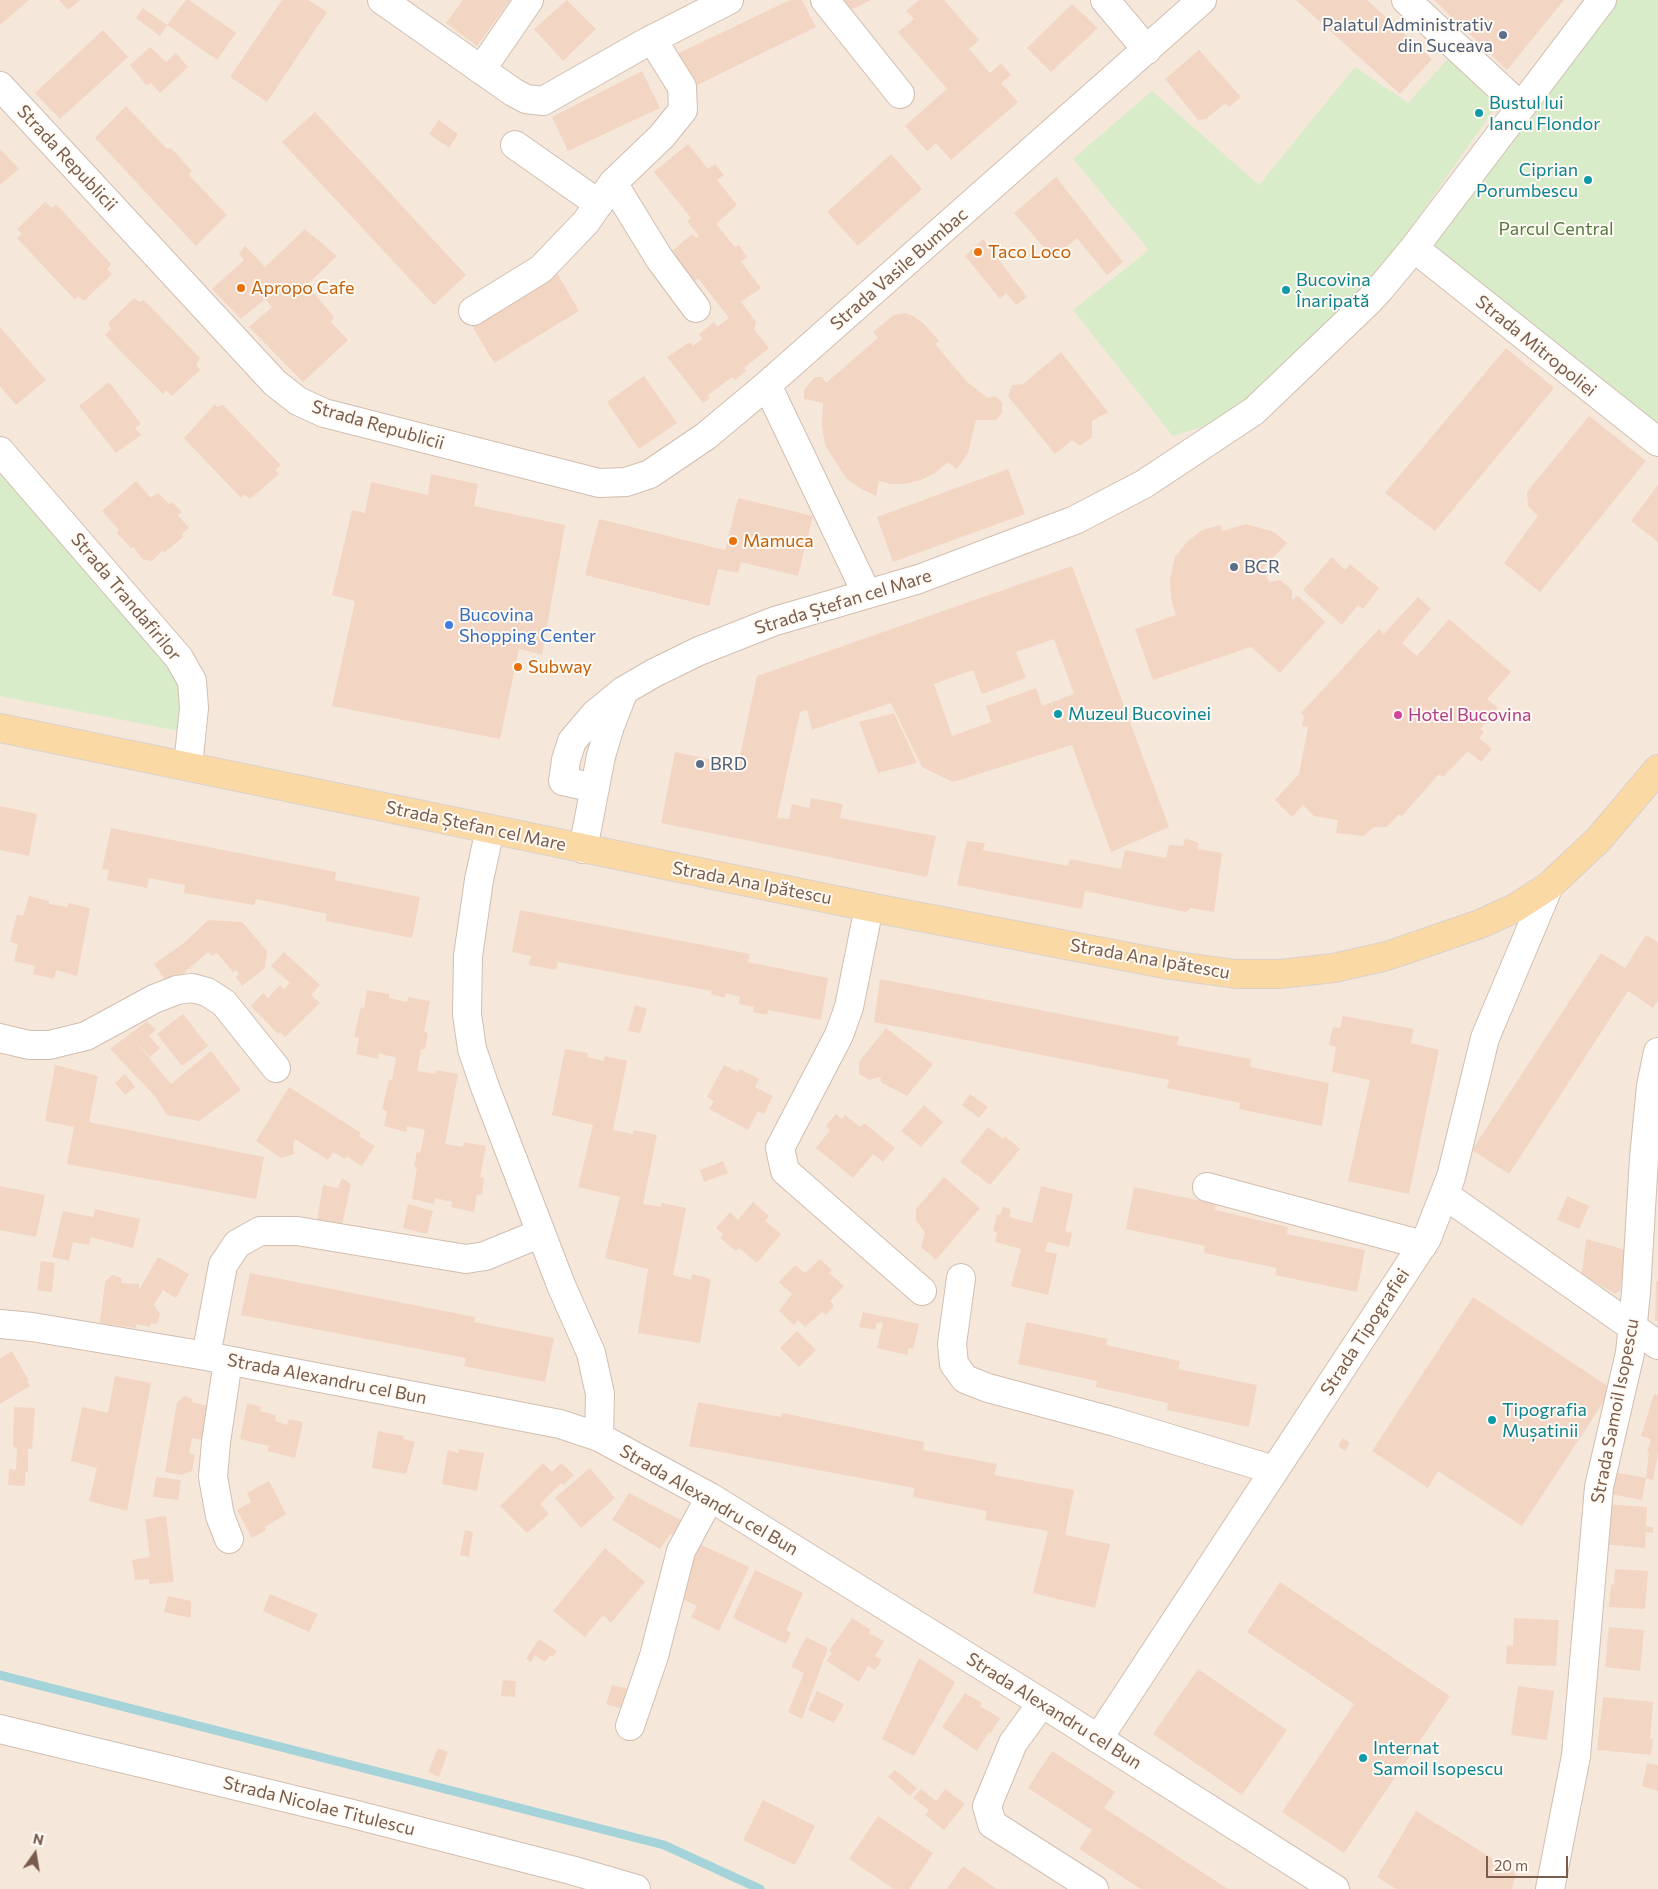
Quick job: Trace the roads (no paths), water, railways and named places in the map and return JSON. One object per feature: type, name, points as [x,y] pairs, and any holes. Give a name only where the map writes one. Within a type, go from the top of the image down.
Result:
[{"type":"main road","name":"Strada Ștefan cel Mare","points":[[0,728],[583,849]]},
{"type":"main road","name":"Strada Ana Ipătescu","points":[[583,849],[1170,965],[1236,974],[1280,974],[1334,968],[1387,956],[1480,924],[1515,908],[1549,886],[1599,839],[1658,769]]},
{"type":"street","points":[[382,0],[481,70],[526,99],[543,101],[652,39],[729,0]]},
{"type":"street","points":[[481,70],[529,0]]},
{"type":"street","points":[[825,0],[900,94]]},
{"type":"street","points":[[1105,0],[1147,50]]},
{"type":"street","name":"Strada Vasile Bumbac","points":[[767,385],[1202,0]]},
{"type":"street","points":[[1406,0],[1521,107]]},
{"type":"street","name":"Strada Ștefan cel Mare","points":[[583,849],[595,788],[563,781],[572,741],[595,714],[623,691],[699,650],[775,621],[919,579],[1075,520],[1144,484],[1254,411],[1368,303],[1414,248],[1602,0]]},
{"type":"street","points":[[473,311],[541,269],[586,222],[606,193],[662,136],[683,110],[682,87],[652,39]]},
{"type":"street","name":"Strada Republicii","points":[[0,86],[275,383],[298,401],[324,413],[599,482],[626,482],[650,474],[706,436],[767,385]]},
{"type":"street","points":[[515,145],[606,193],[696,308]]},
{"type":"street","name":"Strada Mitropoliei","points":[[1414,248],[1658,442]]},
{"type":"street","points":[[767,385],[867,594]]},
{"type":"street","name":"Strada Trandafirilor","points":[[0,451],[180,658],[192,681],[194,708],[188,766]]},
{"type":"street","points":[[490,829],[479,880],[468,956],[467,1014],[472,1049],[561,1285],[591,1353],[600,1394],[599,1437]]},
{"type":"street","name":"Strada Tipografiei","points":[[1098,1739],[1422,1245],[1445,1195],[1486,1038],[1549,886]]},
{"type":"street","points":[[869,907],[849,1007],[839,1035],[780,1148],[785,1170],[922,1291]]},
{"type":"street","points":[[0,1038],[29,1045],[49,1045],[86,1036],[154,999],[177,990],[192,988],[207,992],[224,1003],[276,1068]]},
{"type":"street","name":"Strada Samoil Isopescu","points":[[1550,1889],[1576,1756],[1599,1487],[1630,1353],[1650,1095],[1658,1052]]},
{"type":"street","points":[[1207,1187],[1422,1245]]},
{"type":"street","points":[[1445,1195],[1658,1346]]},
{"type":"street","points":[[229,1539],[220,1516],[213,1477],[216,1442],[217,1358],[223,1265],[237,1244],[260,1231],[297,1231],[466,1259],[485,1256],[541,1233]]},
{"type":"street","points":[[961,1278],[952,1344],[954,1364],[965,1379],[988,1388],[1115,1422],[1274,1470]]},
{"type":"street","name":"Strada Alexandru cel Bun","points":[[0,1324],[32,1327],[217,1358],[560,1424],[599,1437],[710,1497],[1042,1703],[1335,1889]]},
{"type":"street","points":[[630,1726],[654,1656],[681,1551],[710,1497]]},
{"type":"street","points":[[1042,1703],[1013,1743],[987,1806],[992,1824],[1094,1889]]},
{"type":"street","name":"Strada Nicolae Titulescu","points":[[0,1729],[359,1815],[604,1884],[636,1889]]},
{"type":"waterway","points":[[0,1675],[664,1845],[760,1889]]},
{"type":"place","name":"Palatul Administrativ din Suceava","points":[[1503,35]]},
{"type":"place","name":"Bustul lui Iancu Flondor","points":[[1479,113]]},
{"type":"place","name":"Ciprian Porumbescu","points":[[1588,180]]},
{"type":"place","name":"Taco Loco","points":[[978,252]]},
{"type":"place","name":"Apropo Cafe","points":[[241,288]]},
{"type":"place","name":"Bucovina Înaripată","points":[[1286,290]]},
{"type":"place","name":"Mamuca","points":[[733,541]]},
{"type":"place","name":"BCR","points":[[1234,567]]},
{"type":"place","name":"Bucovina Shopping Center","points":[[449,625]]},
{"type":"place","name":"Subway","points":[[518,667]]},
{"type":"place","name":"Muzeul Bucovinei","points":[[1058,714]]},
{"type":"place","name":"Hotel Bucovina","points":[[1398,715]]},
{"type":"place","name":"BRD","points":[[700,764]]},
{"type":"place","name":"Tipografia Mușatinii","points":[[1492,1420]]},
{"type":"place","name":"Internat Samoil Isopescu","points":[[1363,1758]]},
{"type":"park label","name":"Parcul Central","points":[[1556,229]]}]
